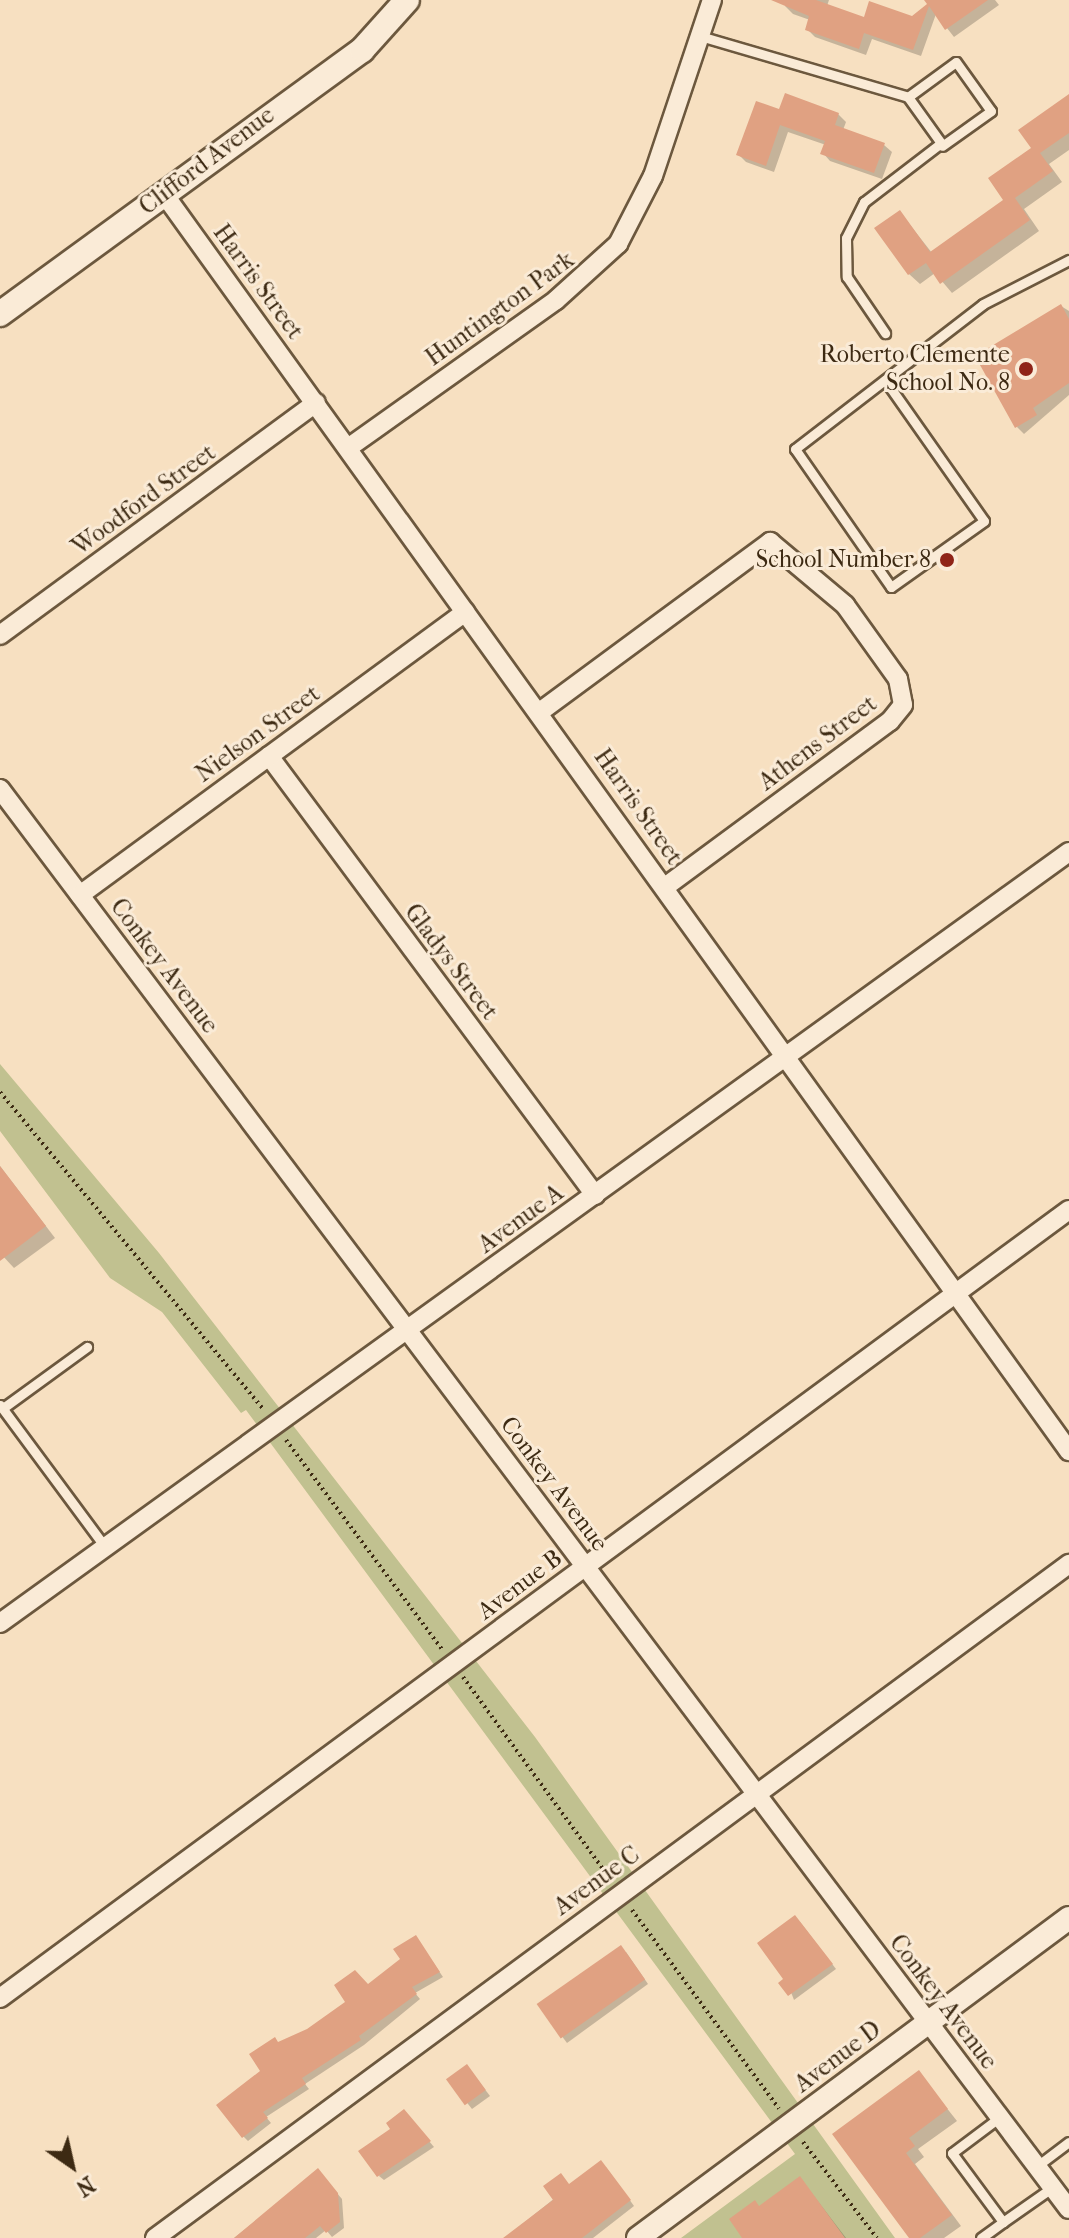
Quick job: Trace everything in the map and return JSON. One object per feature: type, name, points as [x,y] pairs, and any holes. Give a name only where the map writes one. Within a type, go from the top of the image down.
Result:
[{"type":"main road","name":"Clifford Avenue","points":[[0,314],[362,50],[407,0]]},
{"type":"street","name":"Huntington Park","points":[[348,448],[556,300],[618,244],[653,176],[712,0]]},
{"type":"street","name":"Harris Street","points":[[164,194],[465,612],[541,711],[1069,1451]]},
{"type":"street","name":"Woodford Street","points":[[0,635],[316,403]]},
{"type":"street","name":"Athens Street","points":[[541,711],[770,542],[845,605],[898,679],[900,711],[665,887]]},
{"type":"street","name":"Nielson Street","points":[[80,895],[465,612]]},
{"type":"street","name":"Gladys Street","points":[[269,756],[595,1195]]},
{"type":"street","name":"Conkey Avenue","points":[[0,789],[1069,2209]]},
{"type":"street","name":"Avenue A","points":[[1,1619],[787,1058],[1069,852]]},
{"type":"street","name":"Avenue B","points":[[0,1998],[1069,1210]]},
{"type":"street","name":"Avenue C","points":[[155,2238],[1069,1564]]},
{"type":"street","name":"Avenue D","points":[[648,2235],[1069,1918]]},
{"type":"lane","points":[[700,36],[908,97],[942,146]]},
{"type":"lane","points":[[885,333],[847,277],[846,238],[864,202],[991,111],[956,62],[908,97]]},
{"type":"lane","points":[[885,380],[984,521],[891,587],[795,449],[983,304],[1069,260]]},
{"type":"lane","points":[[87,1347],[1,1406],[105,1547]]},
{"type":"lane","points":[[1000,2117],[952,2153],[1003,2222]]},
{"type":"lane","points":[[1037,2166],[1069,2142]]},
{"type":"lane","points":[[981,2238],[1053,2187]]},
{"type":"path","points":[[0,1092],[274,1423],[613,1883]]},
{"type":"path","points":[[630,1907],[781,2113]]},
{"type":"path","points":[[800,2138],[877,2238]]},
{"type":"green space","points":[[0,1064],[159,1253],[535,1737],[895,2238],[681,2238],[795,2154],[246,1410],[241,1413],[162,1312],[110,1278],[0,1131]]},
{"type":"building","points":[[771,0],[816,0],[864,17],[869,1],[912,16],[927,4],[924,0],[988,0],[945,30],[929,6],[913,50],[864,33],[859,49],[805,30],[809,16]]},
{"type":"building","points":[[785,93],[839,113],[835,125],[885,143],[874,173],[820,154],[825,141],[780,125],[766,166],[736,155],[756,101],[779,109]]},
{"type":"building","points":[[1069,94],[1069,133],[1040,153],[1053,171],[1015,198],[1030,220],[940,284],[926,263],[908,275],[874,228],[900,210],[930,252],[1003,200],[988,178],[1031,148],[1018,130]]},
{"type":"building","name":"Roberto Clemente School No. 8","points":[[1061,304],[1069,319],[1069,383],[1033,408],[1037,415],[1015,428],[975,356]]},
{"type":"building","points":[[0,1166],[46,1226],[0,1261]]},
{"type":"building","points":[[795,1915],[833,1964],[788,1996],[778,1983],[783,1979],[757,1943]]},
{"type":"building","points":[[416,1935],[440,1972],[412,1987],[417,1994],[359,2036],[361,2040],[302,2078],[306,2084],[263,2112],[268,2118],[242,2138],[216,2105],[260,2071],[249,2054],[275,2037],[278,2042],[307,2029],[345,2002],[334,1985],[355,1970],[368,1984],[400,1959],[393,1949]]},
{"type":"building","points":[[621,1945],[645,1979],[561,2038],[537,2004]]},
{"type":"building","points":[[467,2064],[486,2090],[465,2105],[446,2079]]},
{"type":"building","points":[[919,2070],[948,2109],[909,2138],[915,2146],[906,2153],[952,2215],[920,2238],[909,2238],[832,2134]]},
{"type":"building","points":[[404,2109],[431,2141],[377,2177],[358,2151],[390,2129],[386,2123]]},
{"type":"building","points":[[601,2160],[631,2200],[582,2238],[503,2238],[553,2200],[543,2186],[561,2173],[569,2184]]},
{"type":"building","points":[[318,2168],[338,2193],[340,2222],[326,2233],[320,2226],[305,2238],[234,2238]]},
{"type":"building","points":[[800,2176],[845,2238],[742,2238],[729,2219],[755,2200],[759,2206]]},
{"type":"place","name":"Roberto Clemente School No. 8","points":[[1026,369]]},
{"type":"place","name":"School Number 8","points":[[947,560]]}]
